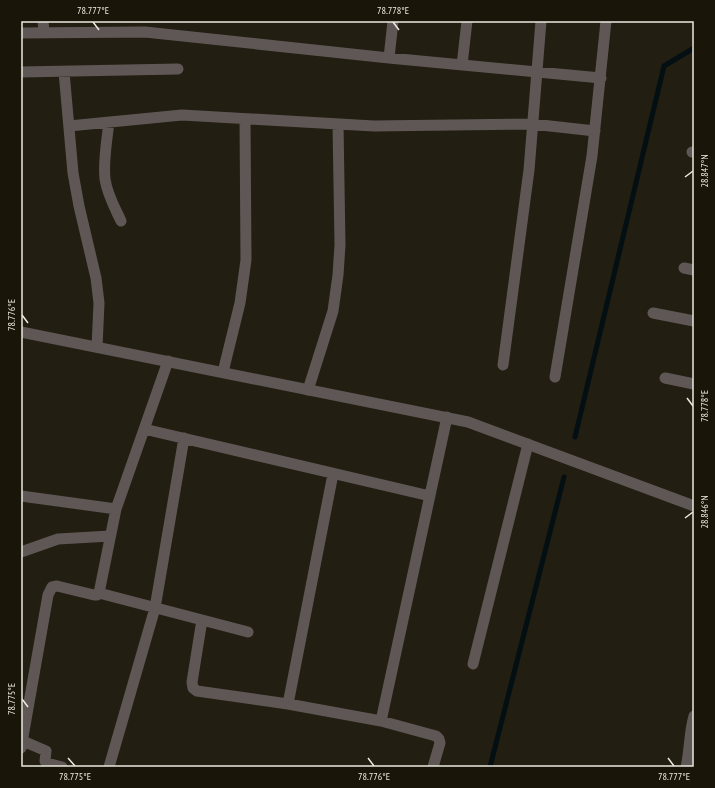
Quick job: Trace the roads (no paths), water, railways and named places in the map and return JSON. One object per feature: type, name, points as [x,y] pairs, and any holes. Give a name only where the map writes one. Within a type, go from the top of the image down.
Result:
[{"type":"street","points":[[43,21],[44,32]]},
{"type":"street","points":[[388,58],[393,21]]},
{"type":"street","points":[[462,65],[467,21]]},
{"type":"street","points":[[503,365],[529,170],[541,21]]},
{"type":"street","points":[[555,377],[592,156],[606,21]]},
{"type":"street","points":[[21,33],[145,32],[388,58],[601,78]]},
{"type":"street","points":[[21,72],[178,69]]},
{"type":"street","points":[[64,72],[73,173],[79,206],[96,278],[99,303],[97,347]]},
{"type":"street","points":[[69,126],[182,115],[374,126],[532,124],[595,131]]},
{"type":"street","points":[[223,372],[240,303],[246,260],[246,119]]},
{"type":"street","points":[[109,122],[105,179],[109,194],[121,221]]},
{"type":"street","points":[[308,390],[333,311],[338,275],[340,245],[338,124]]},
{"type":"street","points":[[653,313],[694,321]]},
{"type":"street","points":[[21,332],[468,422],[694,506]]},
{"type":"street","points":[[99,593],[116,509],[168,361]]},
{"type":"street","points":[[665,378],[694,384]]},
{"type":"street","points":[[381,721],[447,418]]},
{"type":"street","points":[[144,429],[430,496]]},
{"type":"street","points":[[110,767],[155,608],[184,438]]},
{"type":"street","points":[[473,664],[528,444]]},
{"type":"street","points":[[288,704],[333,474]]},
{"type":"street","points":[[21,496],[116,509]]},
{"type":"street","points":[[21,552],[58,538],[110,536]]},
{"type":"street","points":[[62,767],[47,763],[45,761],[46,751],[22,745],[45,610],[50,590],[57,586],[94,595],[99,593],[248,632]]},
{"type":"street","points":[[202,620],[192,682],[193,688],[197,691],[288,704],[381,721],[436,736],[440,743],[433,767]]},
{"type":"street","points":[[686,767],[689,754],[690,729],[694,716]]},
{"type":"waterway","points":[[575,437],[664,66],[694,48]]},
{"type":"waterway","points":[[490,767],[564,477]]}]
